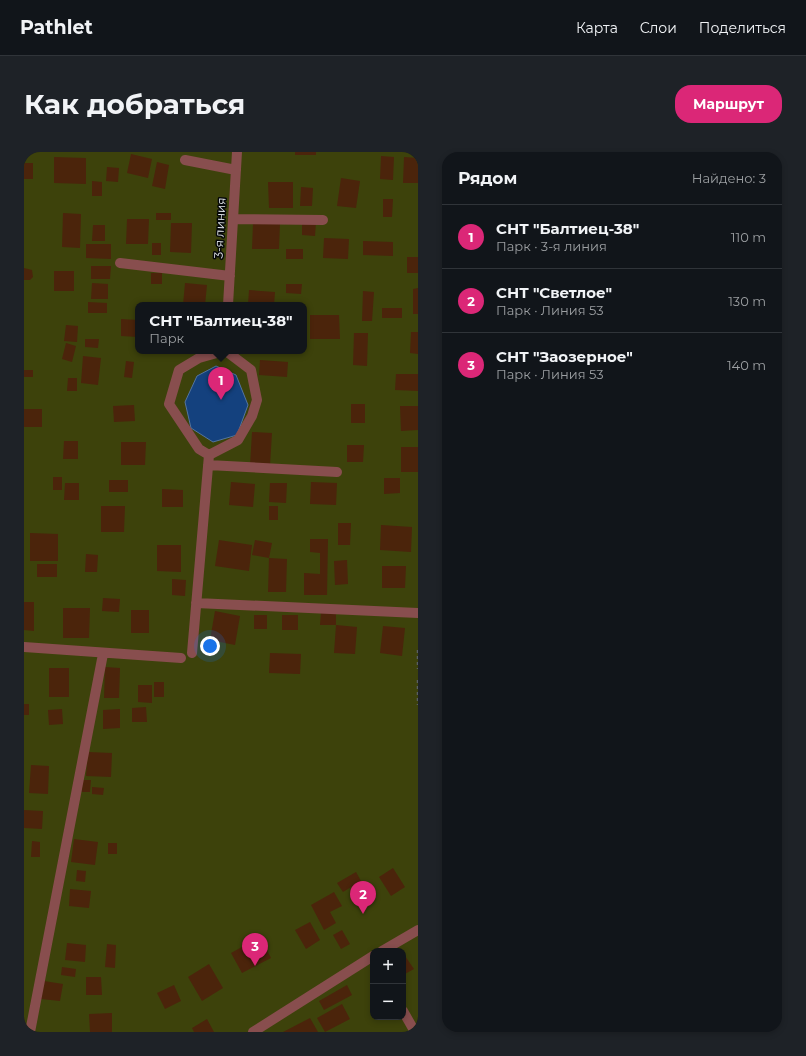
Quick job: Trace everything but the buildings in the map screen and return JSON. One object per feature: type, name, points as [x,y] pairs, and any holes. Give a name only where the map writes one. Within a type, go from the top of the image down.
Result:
[{"type":"street","name":"3-я линия","points":[[228,302],[237,152]]},
{"type":"street","points":[[185,160],[236,170]]},
{"type":"street","points":[[233,219],[323,220]]},
{"type":"street","points":[[120,263],[230,276]]},
{"type":"street","points":[[209,455],[199,449],[169,404],[178,370],[199,358],[214,354]]},
{"type":"street","points":[[209,455],[238,440],[252,416],[257,400],[251,370],[229,354]]},
{"type":"street","points":[[192,653],[209,455]]},
{"type":"street","points":[[208,465],[337,472]]},
{"type":"street","points":[[196,603],[418,613]]},
{"type":"street","points":[[24,647],[103,654],[181,658]]},
{"type":"street","points":[[30,1032],[103,654]]},
{"type":"street","points":[[387,948],[418,930]]},
{"type":"street","points":[[252,1032],[370,959]]},
{"type":"street","points":[[406,1016],[415,1032]]},
{"type":"path","points":[[418,650],[418,669]]},
{"type":"path","points":[[418,680],[418,705]]},
{"type":"green space","points":[[24,152],[418,152],[418,1032],[24,1032]]},
{"type":"water","points":[[216,366],[236,375],[248,405],[237,435],[213,442],[191,428],[185,402],[197,376]]},
{"type":"place","name":"СНТ \"Балтиец-38\"","points":[[221,400]]},
{"type":"place","name":"СНТ \"Светлое\"","points":[[363,914]]},
{"type":"place","name":"СНТ \"Заозерное\"","points":[[255,966]]}]
